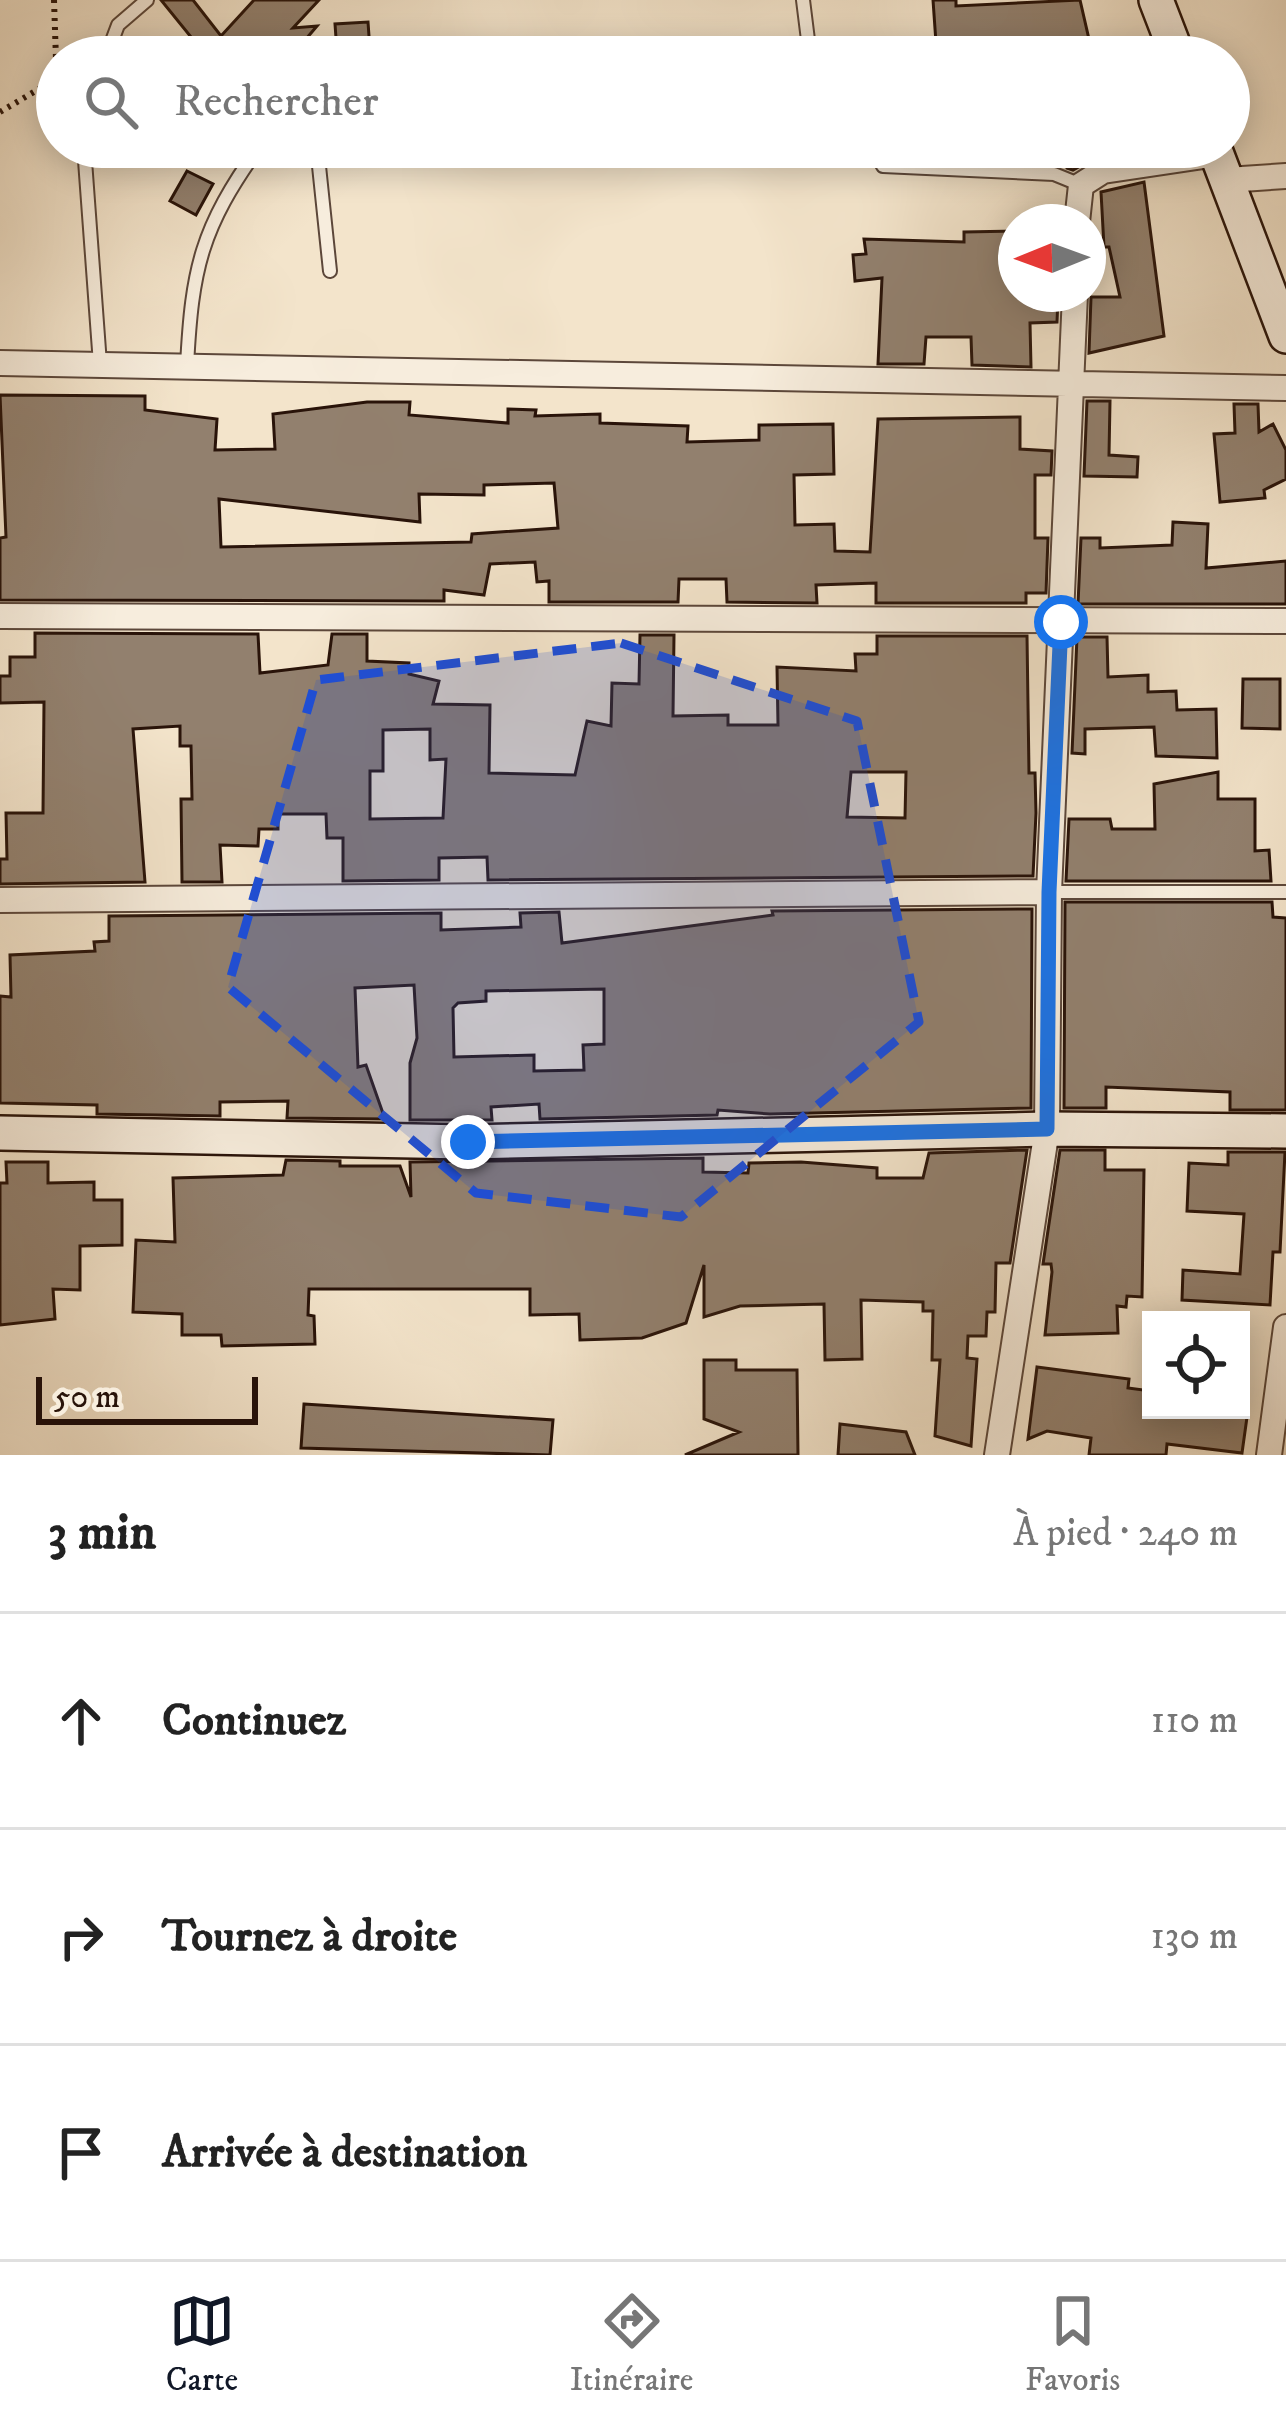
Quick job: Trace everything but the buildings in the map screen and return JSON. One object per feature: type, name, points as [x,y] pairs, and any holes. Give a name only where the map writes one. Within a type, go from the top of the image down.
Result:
[{"type":"street","points":[[1156,0],[1170,36]]},
{"type":"street","points":[[1250,167],[1286,176]]},
{"type":"street","points":[[1079,204],[1082,185],[1103,172],[1142,168]]},
{"type":"street","points":[[1222,168],[1286,336]]},
{"type":"street","points":[[998,1455],[1047,1129],[1049,892],[1075,312]]},
{"type":"street","points":[[0,363],[1286,388]]},
{"type":"street","points":[[0,616],[1286,621]]},
{"type":"street","points":[[0,900],[1049,892]]},
{"type":"street","points":[[0,1132],[468,1142],[1047,1129],[1286,1131]]},
{"type":"street","points":[[1269,1455],[1286,1328]]},
{"type":"lane","points":[[114,36],[118,25],[147,0]]},
{"type":"lane","points":[[802,0],[807,36]]},
{"type":"lane","points":[[86,168],[100,365]]},
{"type":"lane","points":[[187,367],[192,280],[218,205],[244,168]]},
{"type":"lane","points":[[318,168],[330,271]]},
{"type":"lane","points":[[926,168],[1054,174],[1082,185]]},
{"type":"lane","points":[[1049,892],[1286,892]]},
{"type":"path","points":[[54,0],[55,36]]},
{"type":"path","points":[[0,112],[36,93]]},
{"type":"highlighted area","points":[[621,643],[857,721],[919,1022],[681,1217],[476,1193],[228,987],[316,680]]},
{"type":"route","points":[[468,1142],[1047,1129],[1049,892],[1061,622]]}]
